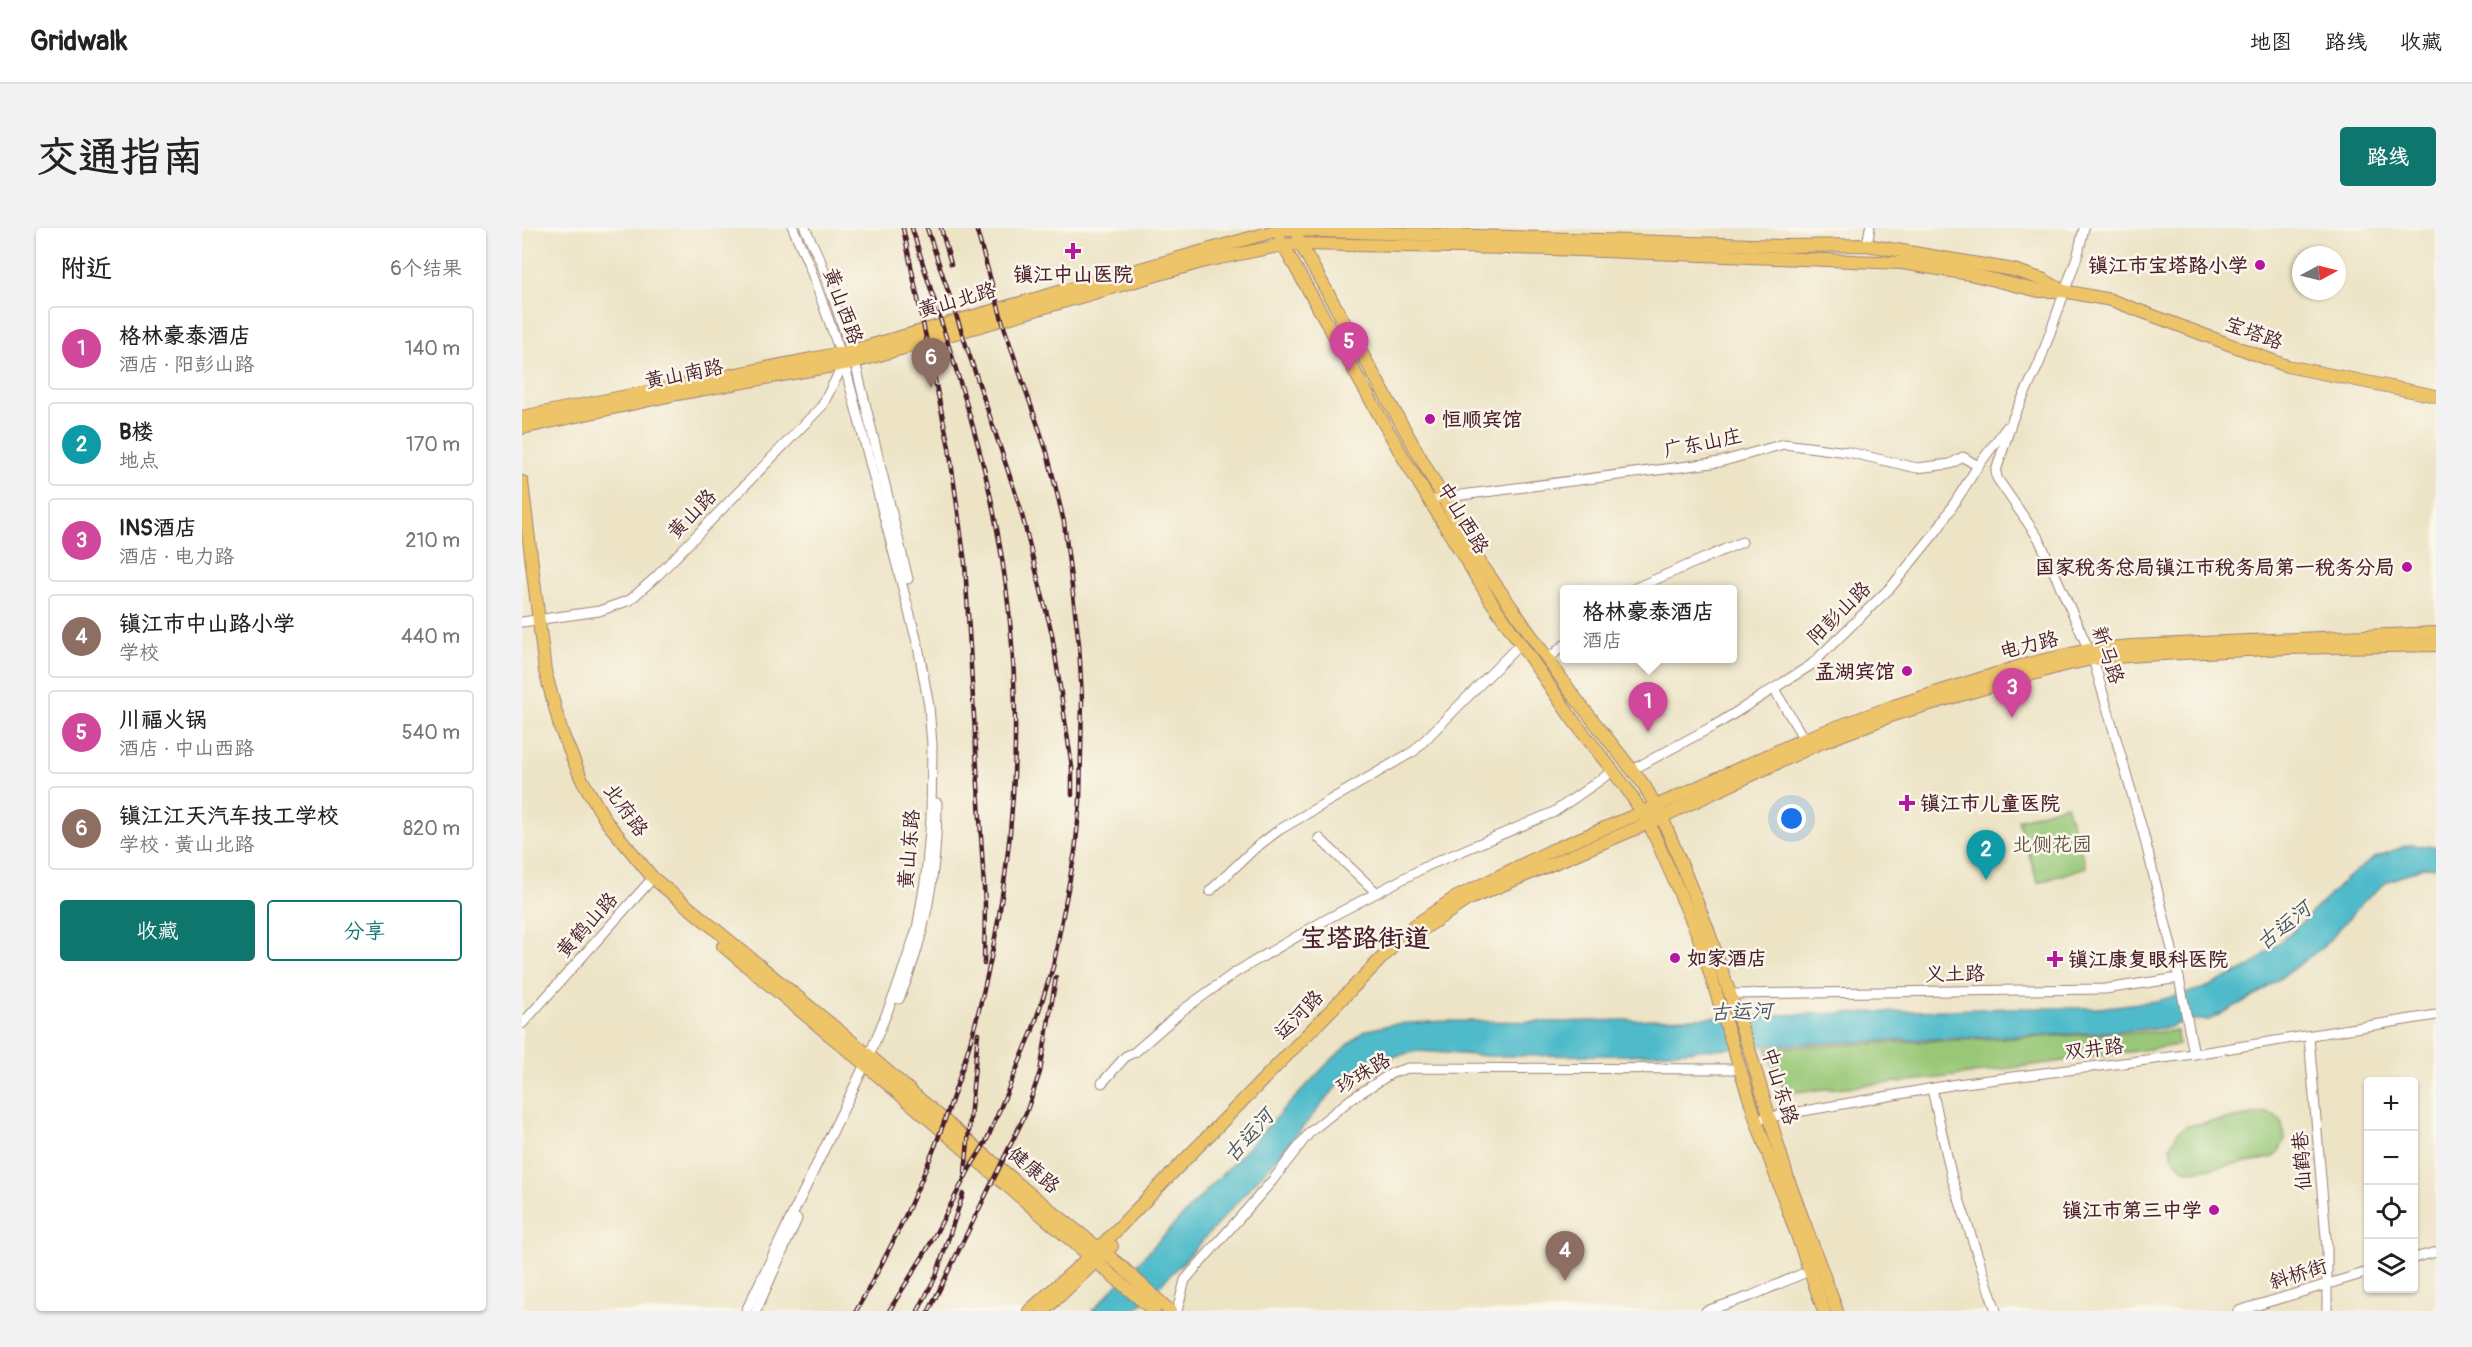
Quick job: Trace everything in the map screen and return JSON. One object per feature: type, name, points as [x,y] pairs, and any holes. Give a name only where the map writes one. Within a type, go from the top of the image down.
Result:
[{"type":"main road","name":"黄山北路","points":[[848,357],[1275,230],[1291,229],[1783,246],[1867,245],[2014,270],[2044,280],[2063,291]]},
{"type":"main road","name":"中山西路","points":[[1291,229],[1477,558],[1547,660],[1632,770],[1659,811]]},
{"type":"main road","name":"中山西路","points":[[1275,230],[1429,500],[1520,644],[1646,818]]},
{"type":"main road","name":"黄山北路","points":[[848,357],[1205,261],[1283,245],[1300,244],[1549,238],[1902,263],[1970,274],[2039,291],[2063,291]]},
{"type":"main road","name":"宝塔路","points":[[2063,291],[2111,300],[2287,366],[2436,396]]},
{"type":"main road","name":"黄山南路","points":[[522,417],[848,357]]},
{"type":"main road","name":"黄山南路","points":[[522,428],[848,357]]},
{"type":"main road","name":"北府路","points":[[522,482],[530,622]]},
{"type":"main road","name":"北府路","points":[[522,537],[537,670],[552,731],[575,781],[600,825],[651,881],[869,1061]]},
{"type":"main road","name":"电力路","points":[[1659,811],[1804,739],[1964,683],[2024,665],[2091,655],[2234,641],[2436,633]]},
{"type":"main road","name":"电力路","points":[[1659,811],[1808,748],[1896,714],[2091,655],[2436,645]]},
{"type":"main road","name":"运河路","points":[[1044,1311],[1411,928],[1453,898],[1550,851],[1646,818],[1659,811]]},
{"type":"main road","name":"中山东路","points":[[1659,811],[1707,927],[1750,1052],[1762,1118],[1824,1311]]},
{"type":"main road","name":"中山东路","points":[[1646,818],[1698,935],[1740,1069],[1762,1118],[1837,1311]]},
{"type":"main road","name":"健康路","points":[[869,1061],[1098,1255],[1171,1310]]},
{"type":"main road","name":"运河路","points":[[1029,1311],[1098,1255]]},
{"type":"main road","name":"健康路","points":[[1116,1269],[1154,1311]]},
{"type":"street","name":"黄山西路","points":[[793,228],[848,357]]},
{"type":"street","name":"黄山西路","points":[[805,228],[821,262],[848,357]]},
{"type":"street","points":[[1867,245],[1870,228]]},
{"type":"street","name":"新马路","points":[[2084,228],[2078,254],[2039,364],[2013,418],[1996,471],[1997,478],[2039,539],[2091,655],[2143,832],[2179,978],[2194,1054]]},
{"type":"street","name":"黄山路","points":[[530,622],[599,611],[630,600],[658,575],[822,406],[848,357]]},
{"type":"street","name":"黄山东路","points":[[756,1311],[869,1061],[917,929],[926,876],[932,784],[929,706],[918,646],[848,357]]},
{"type":"street","name":"阳彭山路","points":[[1632,770],[1719,723],[1811,665],[1892,586],[1938,529],[1978,466],[2013,418]]},
{"type":"street","name":"广东山庄","points":[[1429,500],[1720,462],[1784,444],[1848,452],[1917,468],[1950,464],[1963,457],[1978,466]]},
{"type":"street","points":[[1643,585],[1742,542]]},
{"type":"street","points":[[1210,891],[1254,849],[1279,830],[1414,751],[1520,644]]},
{"type":"street","points":[[1547,660],[1560,649]]},
{"type":"street","points":[[1774,689],[1804,739]]},
{"type":"street","points":[[1102,1083],[1126,1056],[1135,1052],[1183,1010],[1236,972],[1429,865],[1554,812],[1613,771]]},
{"type":"street","points":[[1319,838],[1377,893]]},
{"type":"street","name":"黄鹤山路","points":[[522,1023],[651,881]]},
{"type":"street","name":"义土路","points":[[1732,1000],[2105,989],[2179,978]]},
{"type":"street","name":"双井路","points":[[1762,1118],[1932,1089],[2194,1054],[2436,1015]]},
{"type":"street","name":"仙鹤巷","points":[[2309,1037],[2326,1249],[2327,1311]]},
{"type":"street","name":"黄山东路","points":[[746,1311],[869,1061]]},
{"type":"street","name":"珍珠路","points":[[1171,1310],[1185,1280],[1272,1181],[1310,1132],[1351,1099],[1392,1073],[1408,1068],[1740,1069]]},
{"type":"street","points":[[1932,1089],[1952,1178],[1996,1311]]},
{"type":"street","points":[[2418,1257],[2436,1252]]},
{"type":"street","points":[[1706,1311],[1751,1296],[1811,1270]]},
{"type":"street","name":"斜桥街","points":[[2238,1311],[2364,1273]]},
{"type":"green space","name":"北侧花园","points":[[2066,805],[2086,867],[2038,883],[2018,820]]},
{"type":"green space","points":[[2177,1031],[2178,1045],[1939,1078],[1785,1093],[1766,1048]]},
{"type":"green space","points":[[2265,1113],[2281,1120],[2285,1139],[2278,1153],[2272,1158],[2192,1171],[2180,1166],[2173,1156],[2170,1147],[2178,1132],[2186,1126]]},
{"type":"water","points":[[2408,845],[2436,847],[2436,867],[2423,867],[2387,882],[2364,901],[2323,947],[2258,994],[2209,1020],[2186,1020],[2167,1028],[2073,1034],[1773,1045],[1629,1055],[1488,1056],[1418,1051],[1377,1060],[1342,1080],[1282,1152],[1184,1261],[1134,1311],[1092,1311],[1330,1061],[1364,1031],[1393,1024],[1446,1021],[1560,1022],[2012,1008],[2098,1008],[2156,1001],[2205,988],[2249,967],[2290,934],[2348,877],[2374,858]]},
{"type":"railway","points":[[903,228],[949,447],[965,563],[985,904],[984,964]]},
{"type":"railway","points":[[856,1311],[905,1216],[945,1118],[977,1018],[999,915],[1012,811],[1015,705],[1008,600],[990,494],[963,393],[912,228]]},
{"type":"railway","points":[[927,228],[1020,507],[1052,634],[1072,767],[1072,795]]},
{"type":"railway","points":[[941,228],[951,264]]},
{"type":"railway","points":[[889,1311],[928,1248],[987,1140],[1032,1032],[1053,967],[1075,852],[1080,802],[1082,699],[1079,644],[1064,522],[1047,452],[1005,330],[976,228]]},
{"type":"railway","points":[[929,1311],[1026,1113],[1040,1072],[1056,977]]},
{"type":"railway","points":[[965,1173],[978,1033]]},
{"type":"railway","points":[[918,1311],[936,1276],[963,1194]]},
{"type":"place","name":"镇江中山医院","points":[[1073,251]]},
{"type":"place","name":"镇江市宝塔路小学","points":[[2260,265]]},
{"type":"place","name":"川福火锅","points":[[1349,372]]},
{"type":"place","name":"镇江江天汽车技工学校","points":[[931,388]]},
{"type":"place","name":"恒顺宾馆","points":[[1430,419]]},
{"type":"place","name":"国家税务总局镇江市税务局第一税务分局","points":[[2407,567]]},
{"type":"place","name":"孟湖宾馆","points":[[1907,671]]},
{"type":"place","name":"INS酒店","points":[[2012,718]]},
{"type":"place","name":"格林豪泰酒店","points":[[1648,732]]},
{"type":"place","name":"镇江市儿童医院","points":[[1907,803]]},
{"type":"place","name":"B楼","points":[[1986,880]]},
{"type":"place","name":"如家酒店","points":[[1675,958]]},
{"type":"place","name":"镇江康复眼科医院","points":[[2055,959]]},
{"type":"place","name":"镇江市第三中学","points":[[2214,1210]]},
{"type":"place","name":"镇江市中山路小学","points":[[1565,1281]]},
{"type":"district","name":"宝塔路街道","points":[[1365,939]]},
{"type":"water label","name":"古运河","points":[[2284,926]]},
{"type":"water label","name":"古运河","points":[[1741,1012]]},
{"type":"water label","name":"古运河","points":[[1249,1136]]}]
